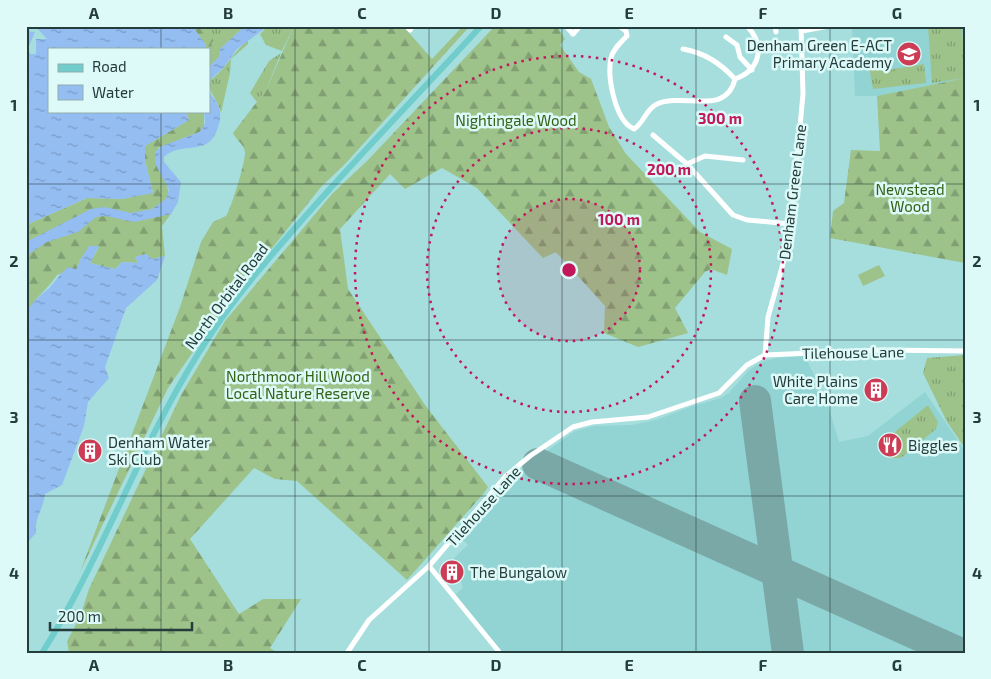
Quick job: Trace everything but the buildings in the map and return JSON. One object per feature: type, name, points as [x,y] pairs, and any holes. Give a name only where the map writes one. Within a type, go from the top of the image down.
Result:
[{"type":"main road","name":"North Orbital Road","points":[[42,653],[77,593],[146,449],[197,354],[222,318],[329,189],[482,26]]},
{"type":"street","points":[[406,26],[410,30],[414,26]]},
{"type":"street","points":[[566,26],[573,34],[580,26]]},
{"type":"street","points":[[619,26],[626,31],[627,36],[617,47],[611,58],[612,78],[614,95],[621,117],[627,126],[634,129],[639,126],[645,114],[656,104],[668,101],[688,100],[706,102],[721,99],[732,90],[734,79]]},
{"type":"street","points":[[734,79],[752,70],[758,51],[756,38],[747,26]]},
{"type":"street","points":[[801,29],[829,26]]},
{"type":"street","name":"Denham Green Lane","points":[[765,355],[768,317],[786,253],[791,224],[803,94],[801,29]]},
{"type":"street","points":[[726,37],[737,45],[740,57],[752,70]]},
{"type":"street","points":[[683,49],[704,54],[723,66],[734,79]]},
{"type":"street","points":[[653,135],[686,164],[733,215],[747,220],[791,224]]},
{"type":"street","points":[[686,164],[705,156],[743,160]]},
{"type":"street","name":"Tilehouse Lane","points":[[347,653],[381,608],[429,566],[506,476],[566,430],[592,422],[648,417],[719,392],[747,365],[765,355],[882,350],[965,351]]},
{"type":"street","points":[[429,566],[500,653]]},
{"type":"shaded area","name":"Denham Green E-ACT Primary Academy","points":[[872,26],[965,26],[965,78],[877,96],[855,96],[852,29]]},
{"type":"shaded area","points":[[805,356],[827,402],[839,442],[868,436],[925,392],[965,451],[965,653],[503,653],[455,595],[463,588],[454,558],[468,545],[461,538],[511,477],[575,431],[594,426],[632,425],[656,420],[721,398],[729,393],[749,370],[762,362],[777,358]]},
{"type":"green space","points":[[192,26],[206,26],[207,31],[215,38],[211,44],[215,50],[219,50],[219,57],[210,66],[210,48],[205,48],[206,45]]},
{"type":"green space","points":[[206,26],[245,26],[219,50],[219,57],[210,66],[210,48],[208,48]]},
{"type":"green space","points":[[268,26],[294,26],[282,51],[266,45],[260,34]]},
{"type":"green space","points":[[294,26],[403,26],[432,59],[461,28],[469,27],[345,164],[321,187],[217,317],[168,388],[80,572],[180,307],[201,242],[213,222],[226,216],[231,204],[245,157],[243,147],[233,133],[266,90]]},
{"type":"green space","points":[[495,26],[546,26],[549,29],[557,26],[565,39],[560,45],[579,72],[591,79],[609,127],[626,154],[700,232],[732,249],[727,275],[711,269],[705,272],[675,308],[688,333],[638,347],[604,333],[605,306],[556,252],[543,258],[477,188],[442,168],[405,189],[390,174],[340,229],[348,289],[425,405],[488,487],[484,493],[407,580],[297,481],[275,479],[254,468],[190,539],[239,614],[263,599],[301,599],[270,648],[278,653],[69,653],[67,641],[80,617],[89,589],[181,395],[225,321],[332,194],[368,160]]},
{"type":"green space","points":[[928,26],[962,26],[965,78],[932,83]]},
{"type":"green space","points":[[248,40],[248,44],[231,59],[230,73],[221,113],[210,90],[210,80],[220,72],[238,50]]},
{"type":"green space","points":[[281,53],[266,90],[257,102],[250,93],[269,61]]},
{"type":"green space","points":[[924,64],[926,83],[873,89],[869,66],[879,65],[881,71]]},
{"type":"green space","name":"Newstead Wood","points":[[965,78],[965,263],[830,238],[833,211],[844,203],[851,150],[880,151],[877,96]]},
{"type":"green space","points":[[186,112],[204,112],[204,125],[200,132],[158,148],[173,211],[162,226],[165,256],[152,259],[146,254],[135,257],[138,263],[122,262],[115,269],[90,263],[99,247],[80,260],[77,269],[57,275],[26,314],[26,225],[87,198],[122,199],[153,192],[145,161],[145,146],[189,120]]},
{"type":"green space","points":[[879,265],[885,276],[863,286],[858,275]]},
{"type":"green space","points":[[965,355],[965,448],[947,422],[923,373],[927,358]]},
{"type":"green space","points":[[928,405],[938,422],[936,429],[901,458],[891,458],[885,454],[880,448],[880,444]]},
{"type":"water","points":[[35,26],[192,26],[206,45],[205,48],[48,48],[48,112],[186,112],[189,120],[145,146],[145,161],[153,193],[122,199],[87,198],[26,225],[26,31],[35,32],[27,51],[31,54],[36,54],[36,39],[47,39]]},
{"type":"water","points":[[245,26],[268,26],[237,49],[224,67],[210,80],[210,66],[219,57],[219,50]]},
{"type":"water","points":[[210,93],[220,110],[219,124],[215,135],[203,146],[180,149],[164,157],[164,162],[181,182],[178,202],[171,214],[134,222],[106,216],[96,217],[78,232],[47,242],[26,256],[26,242],[91,209],[105,207],[131,213],[152,209],[166,199],[169,190],[155,163],[155,152],[162,146],[200,132],[205,123],[204,112],[210,112]]},
{"type":"water","points":[[89,246],[99,246],[90,263],[115,269],[122,262],[138,263],[135,257],[146,254],[152,259],[165,256],[157,280],[126,308],[105,367],[109,378],[88,402],[84,426],[62,485],[45,494],[36,533],[26,544],[26,314],[35,300],[65,270],[69,267],[77,269],[80,260]]},
{"type":"runway","points":[[755,401],[788,653]]},
{"type":"runway","points":[[538,464],[959,653]]},
{"type":"place","name":"Denham Green E-ACT Primary Academy","points":[[909,54]]},
{"type":"place","name":"White Plains Care Home","points":[[876,390]]},
{"type":"place","name":"Biggles","points":[[890,445]]},
{"type":"place","name":"Denham Water Ski Club","points":[[90,451]]},
{"type":"place","name":"The Bungalow","points":[[452,572]]},
{"type":"park label","name":"Nightingale Wood","points":[[516,120]]},
{"type":"park label","name":"Northmoor Hill Wood Local Nature Reserve","points":[[298,384]]}]
